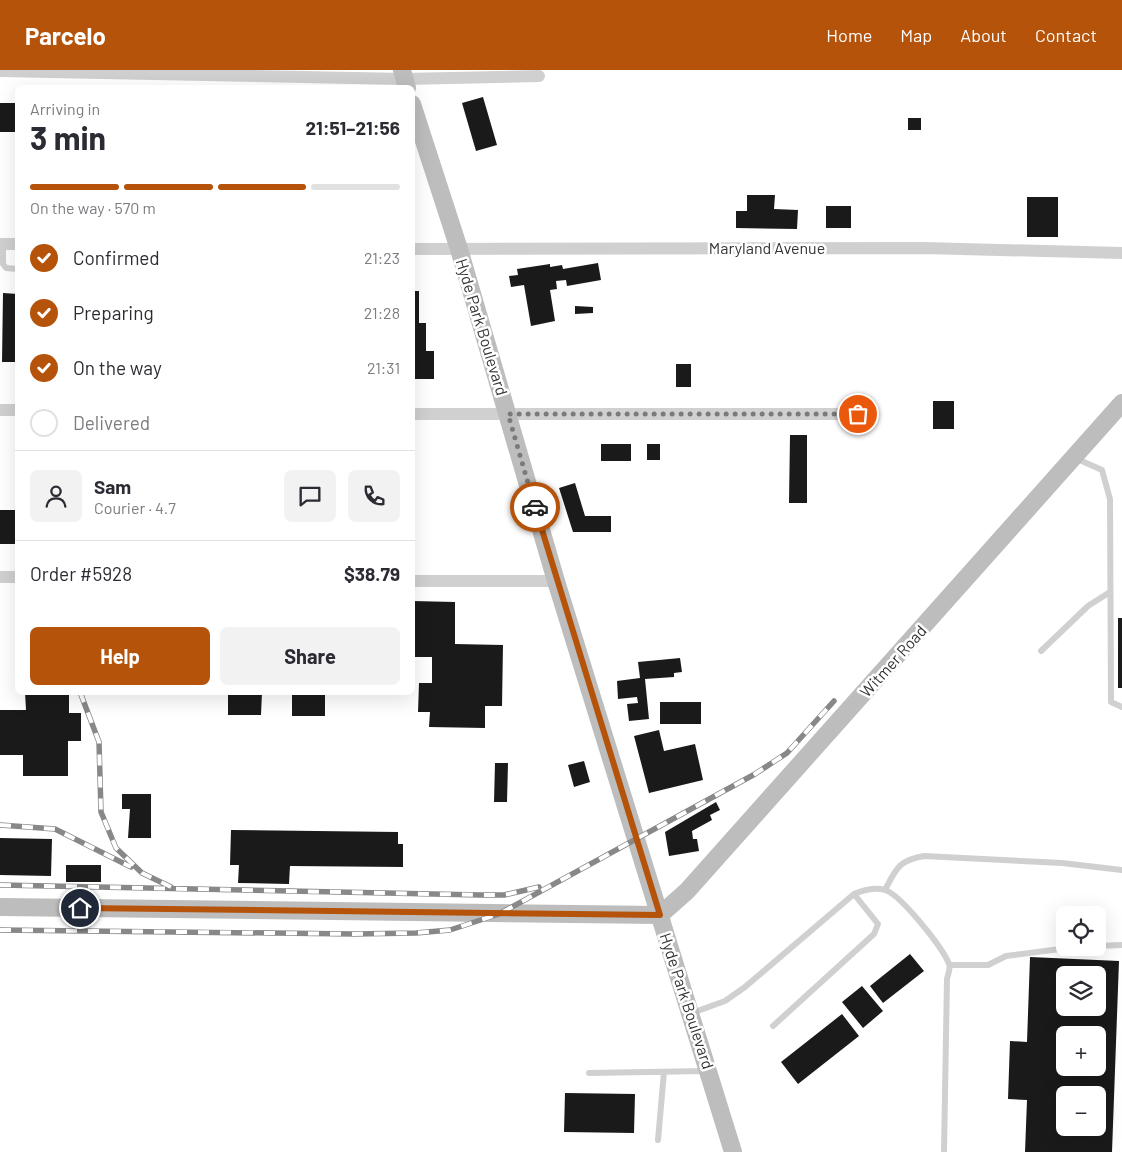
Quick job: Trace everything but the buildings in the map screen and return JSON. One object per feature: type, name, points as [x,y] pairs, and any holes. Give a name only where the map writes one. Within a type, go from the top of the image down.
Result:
[{"type":"main road","name":"Hyde Park Boulevard","points":[[415,113],[508,414],[556,580],[710,1071],[733,1152]]},
{"type":"main road","name":"Witmer Road","points":[[660,915],[688,891],[1122,403]]},
{"type":"main road","points":[[0,907],[660,915]]},
{"type":"street","points":[[0,71],[403,77],[539,76]]},
{"type":"street","points":[[1,244],[15,244]]},
{"type":"street","name":"Maryland Avenue","points":[[415,249],[922,248],[1122,254]]},
{"type":"street","points":[[0,410],[15,410]]},
{"type":"street","points":[[415,414],[858,414]]},
{"type":"street","points":[[0,577],[15,577]]},
{"type":"street","points":[[415,581],[556,580]]},
{"type":"lane","points":[[1,244],[3,264],[6,268],[15,268]]},
{"type":"lane","points":[[1074,457],[1102,470],[1110,499],[1111,702],[1122,707]]},
{"type":"lane","points":[[1041,652],[1088,606],[1110,592]]},
{"type":"lane","points":[[885,890],[897,867],[909,858],[924,856],[1062,863],[1122,870]]},
{"type":"lane","points":[[691,1014],[725,1001],[745,987],[854,894],[868,889],[885,890],[900,900],[942,951],[950,965],[948,979],[944,1152]]},
{"type":"lane","points":[[774,1026],[874,934],[878,924],[854,894]]},
{"type":"lane","points":[[1106,946],[1122,945]]},
{"type":"lane","points":[[950,965],[988,966],[1006,956],[1056,950]]},
{"type":"lane","points":[[589,1073],[710,1071]]},
{"type":"lane","points":[[658,1140],[664,1072]]},
{"type":"railway","points":[[81,695],[99,742],[101,812],[116,848],[142,873],[171,887]]},
{"type":"railway","points":[[0,930],[354,934],[416,933],[450,930],[499,914],[755,774],[787,753],[834,701]]},
{"type":"railway","points":[[0,825],[55,829],[131,867]]},
{"type":"railway","points":[[0,885],[481,895],[504,895],[539,887]]},
{"type":"way so far","points":[[535,507],[508,414],[858,414]]},
{"type":"route","points":[[80,908],[660,915],[638,838],[535,507]]}]
